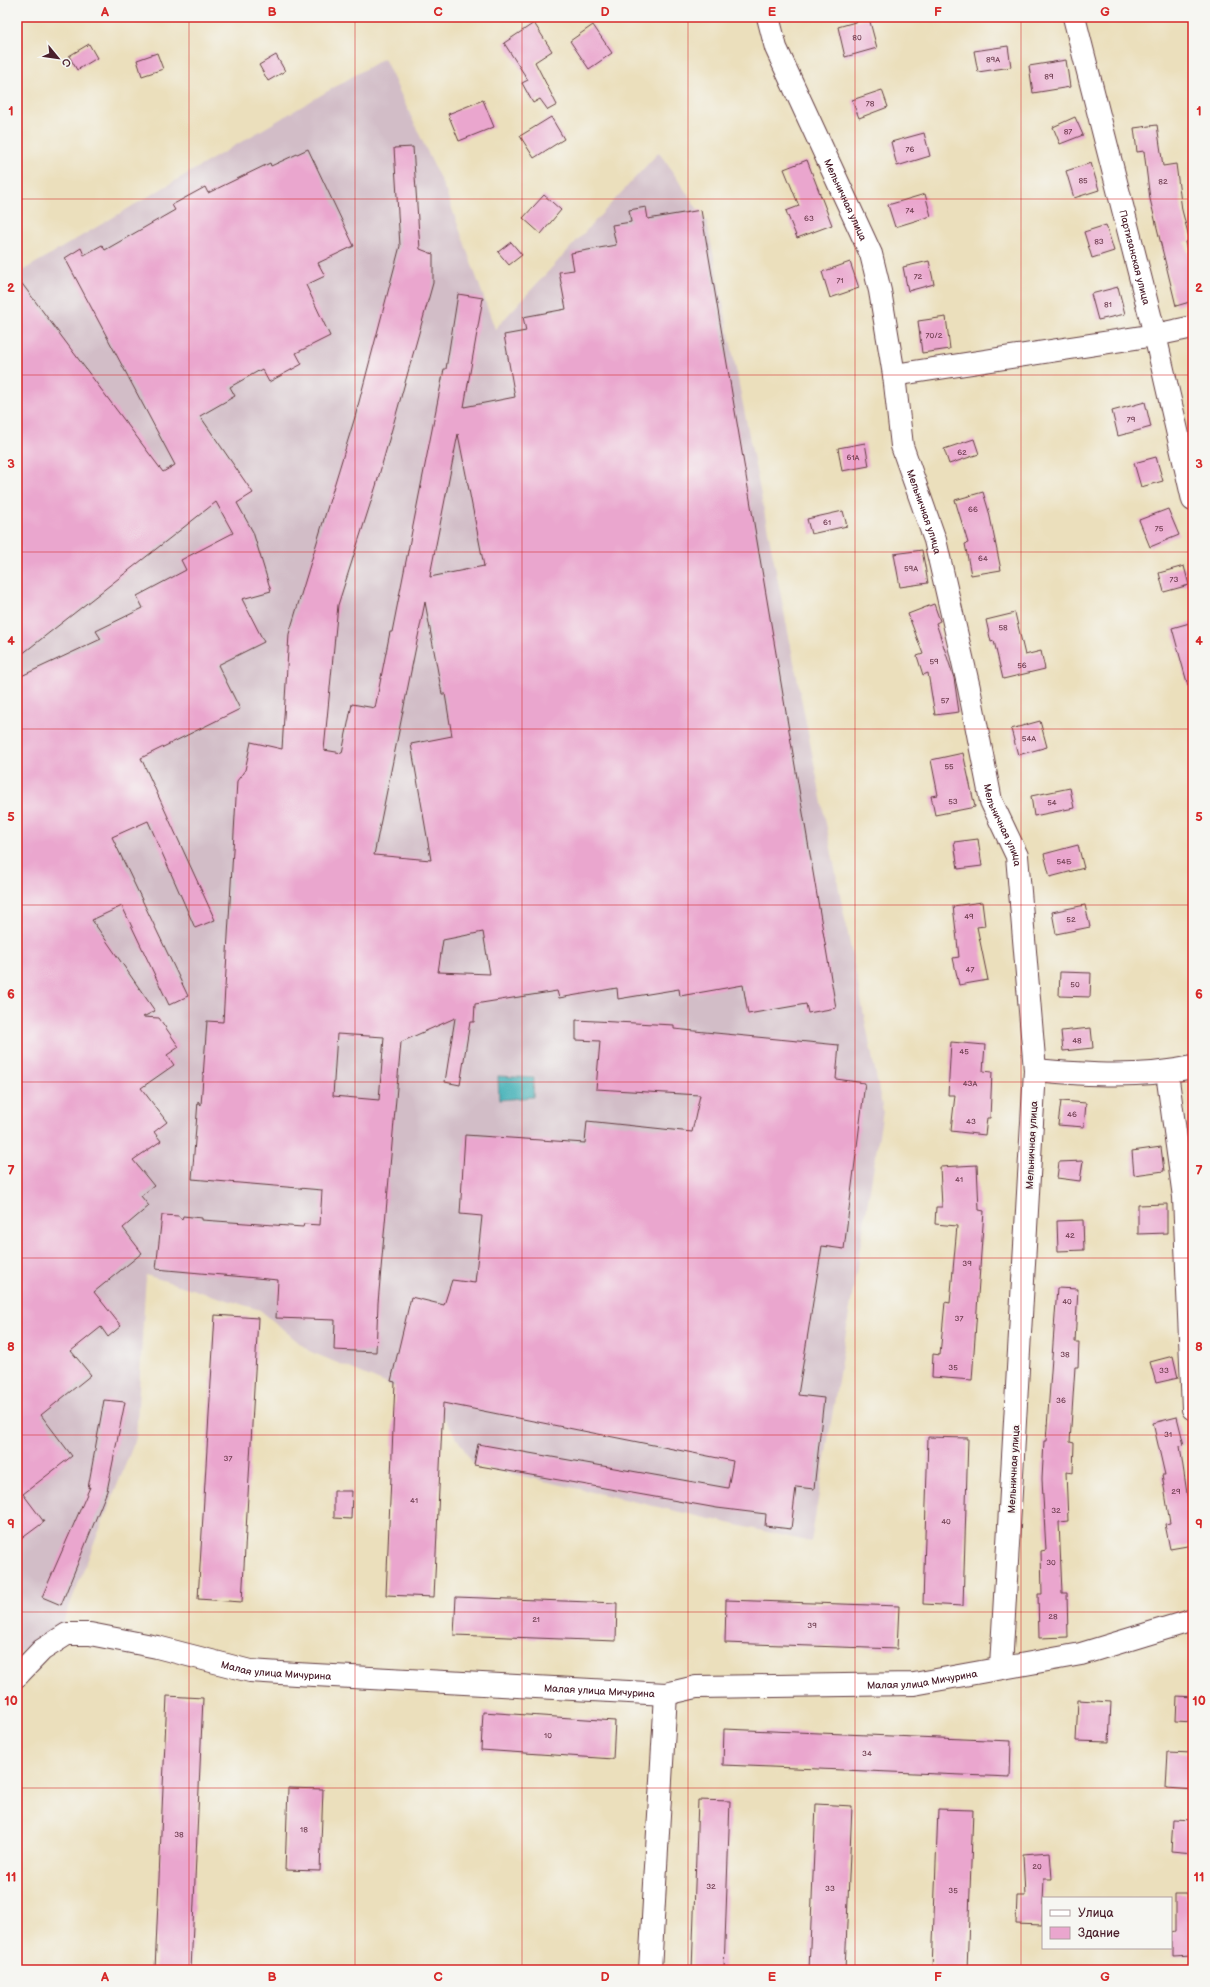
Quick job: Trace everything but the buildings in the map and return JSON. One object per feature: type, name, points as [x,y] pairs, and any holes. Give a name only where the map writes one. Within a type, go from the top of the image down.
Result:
[{"type":"street","name":"Мельничная улица","points":[[768,17],[776,48],[871,254],[880,291],[894,375],[902,446],[935,540],[969,688],[991,801],[1017,856],[1035,1070],[1001,1667]]},
{"type":"street","name":"Партизанская улица","points":[[1074,17],[1155,335],[1193,500]]},
{"type":"street","points":[[894,375],[1155,335],[1193,327]]},
{"type":"street","points":[[1035,1070],[1093,1076],[1167,1073],[1193,1067]]},
{"type":"street","points":[[1167,1073],[1184,1197],[1193,1409]]},
{"type":"street","name":"Малая улица Мичурина","points":[[17,1676],[42,1650],[67,1634],[90,1634],[157,1647],[250,1671],[666,1694],[696,1687],[914,1684],[1001,1667],[1081,1654],[1193,1620]]},
{"type":"street","points":[[650,1970],[666,1694]]},
{"type":"shaded area","points":[[384,58],[446,192],[495,329],[659,152],[707,223],[883,1111],[811,1542],[474,1465],[435,1404],[309,1351],[260,1310],[146,1275],[136,1438],[61,1627],[17,1654],[17,274]]},
{"type":"water","points":[[498,1076],[534,1078],[533,1097],[499,1100]]}]
